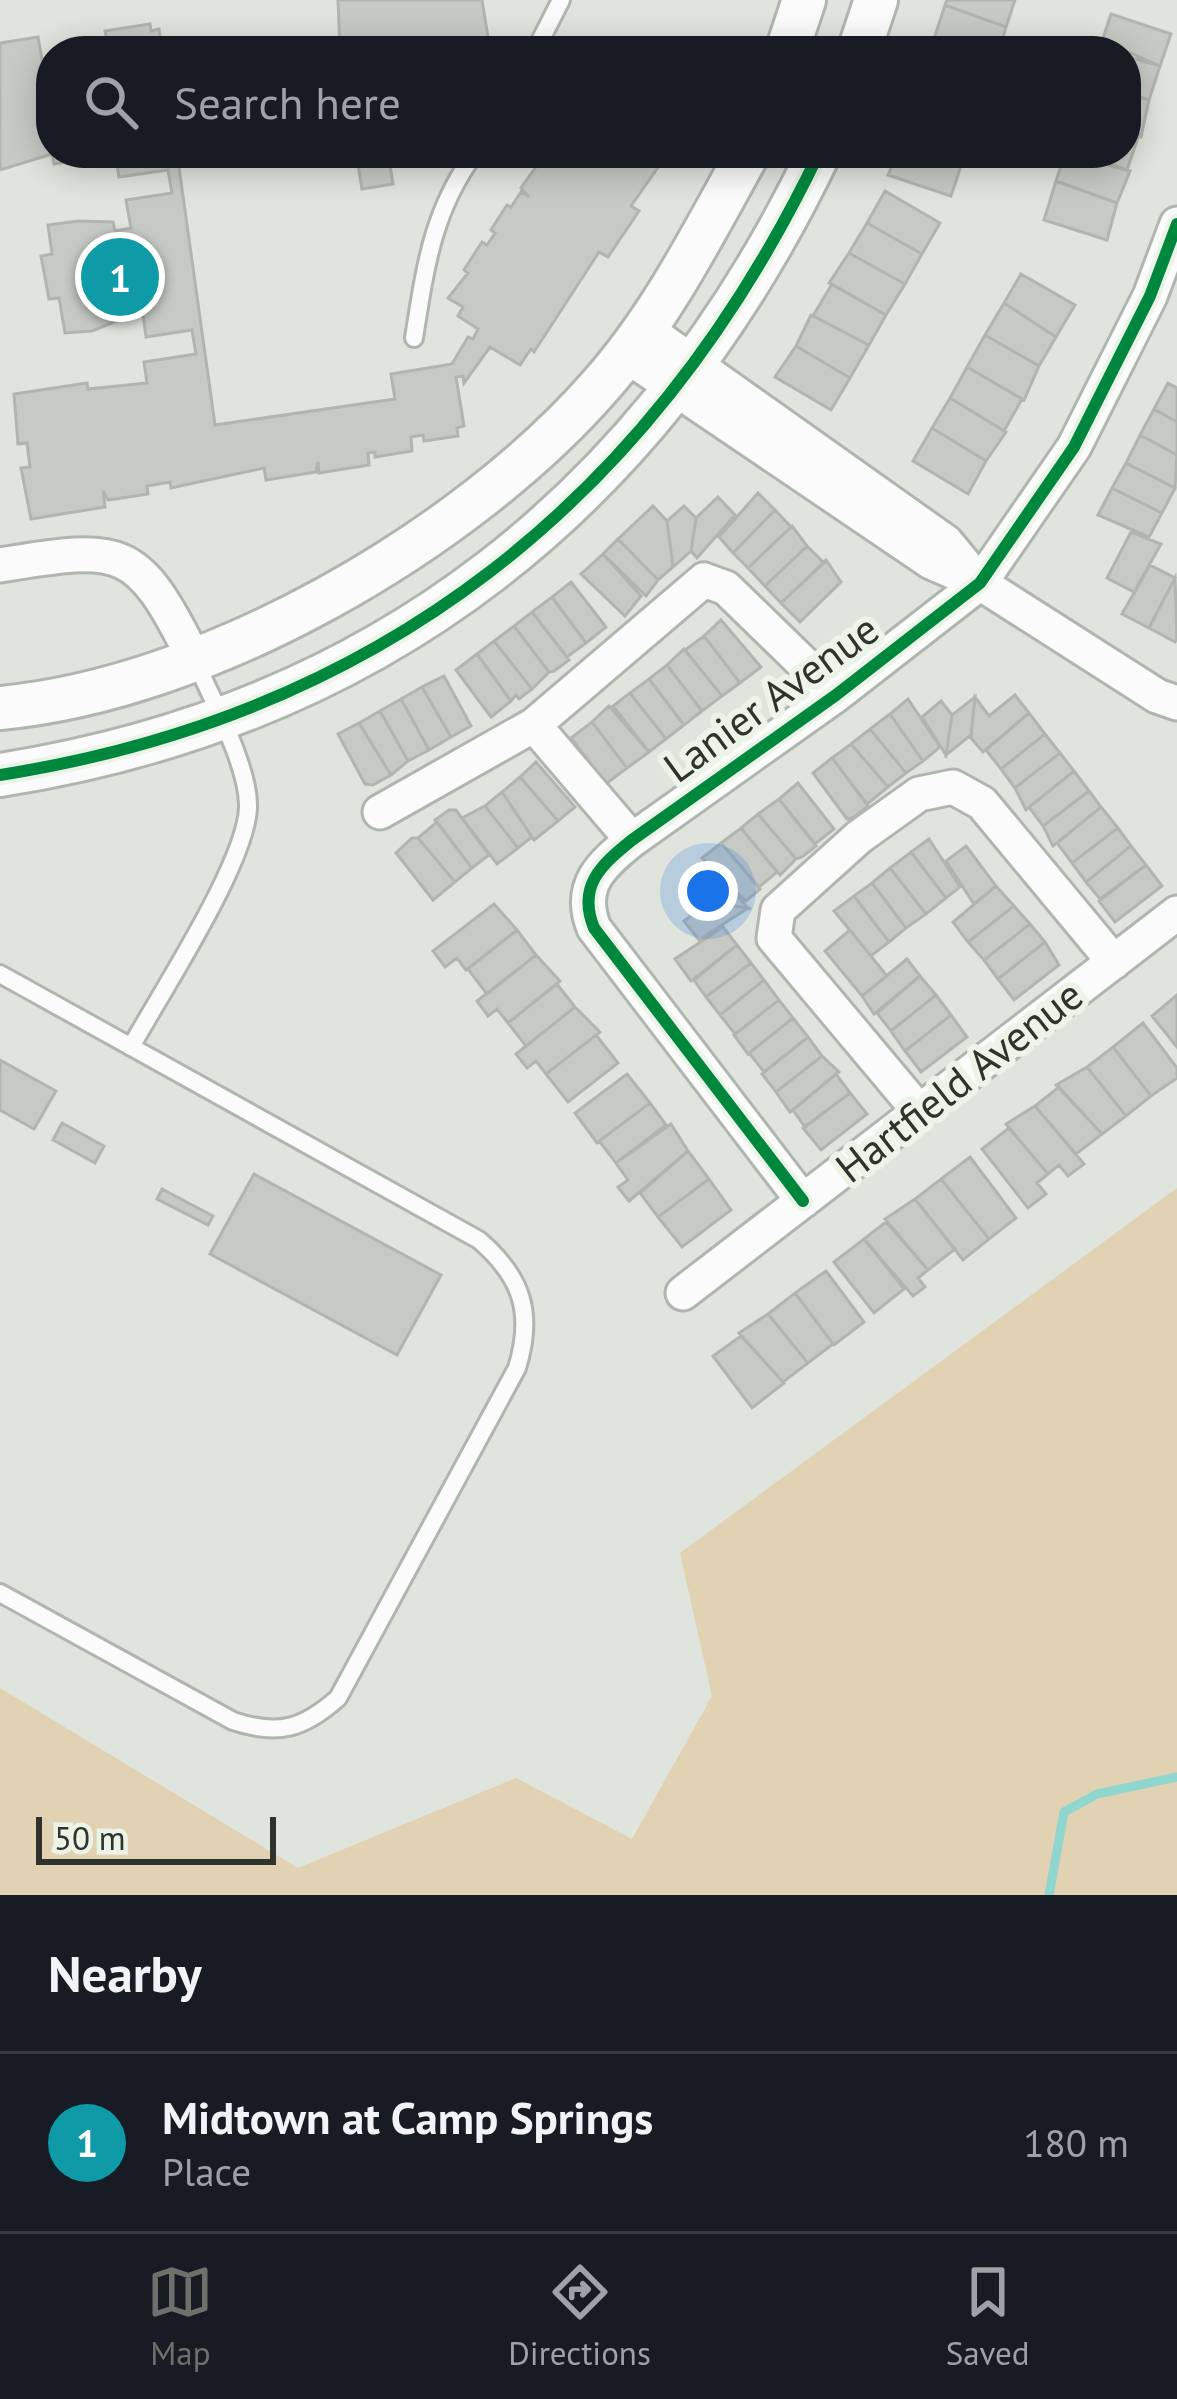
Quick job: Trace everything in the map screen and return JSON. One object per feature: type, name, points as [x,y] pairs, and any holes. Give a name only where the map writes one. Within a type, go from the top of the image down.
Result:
[{"type":"street","points":[[792,36],[803,0]]},
{"type":"street","points":[[864,36],[876,0]]},
{"type":"street","points":[[0,708],[194,659],[334,595],[430,536],[522,461],[602,385],[677,281],[740,168]]},
{"type":"street","points":[[0,775],[98,759],[220,721],[344,669],[455,598],[542,530],[641,433],[685,377],[781,233],[812,168]]},
{"type":"street","name":"Lanier Avenue","points":[[803,1201],[594,928],[586,908],[588,888],[601,865],[632,839],[836,695],[980,583],[1075,447],[1150,296],[1177,224]]},
{"type":"street","points":[[634,340],[931,562],[980,583],[1157,696],[1177,703]]},
{"type":"street","points":[[0,565],[74,553],[116,556],[148,579],[194,659]]},
{"type":"street","points":[[380,812],[534,725],[704,580],[726,588],[836,695]]},
{"type":"street","points":[[534,725],[632,839]]},
{"type":"street","points":[[920,1111],[774,938],[778,910],[860,837],[919,794],[953,787],[982,802],[1114,962]]},
{"type":"street","name":"Hartfield Avenue","points":[[683,1293],[1177,913]]},
{"type":"lane","points":[[543,36],[561,0]]},
{"type":"lane","points":[[414,338],[430,232],[464,168]]},
{"type":"lane","points":[[130,1047],[242,833],[248,807],[244,783],[194,659]]},
{"type":"lane","points":[[0,974],[479,1240],[518,1281],[527,1335],[517,1367],[338,1698],[296,1729],[263,1731],[233,1721],[0,1592]]},
{"type":"shaded area","points":[[1177,1188],[1177,1895],[0,1895],[0,1688],[298,1868],[516,1778],[632,1839],[712,1696],[680,1553]]},
{"type":"building","points":[[338,0],[482,0],[488,36],[339,36]]},
{"type":"building","points":[[947,0],[1015,0],[1006,27],[945,5]]},
{"type":"building","points":[[945,5],[1006,27],[1003,36],[935,36]]},
{"type":"building","points":[[1111,14],[1171,34],[1160,66],[1141,58],[1141,36],[1104,36]]},
{"type":"building","points":[[150,24],[151,31],[159,29],[160,36],[106,36],[105,31]]},
{"type":"building","points":[[36,37],[36,159],[0,170],[0,43]]},
{"type":"building","points":[[1141,60],[1160,66],[1149,100],[1141,98]]},
{"type":"building","points":[[1141,98],[1149,100],[1141,137]]},
{"type":"building","points":[[117,168],[179,168],[215,425],[395,399],[391,374],[452,364],[468,337],[473,339],[478,329],[458,316],[463,307],[448,298],[468,273],[464,270],[482,242],[487,245],[495,233],[491,230],[507,205],[511,207],[521,192],[529,197],[521,188],[535,168],[658,168],[631,206],[639,211],[608,257],[599,252],[534,352],[531,349],[520,365],[490,347],[464,383],[463,376],[456,377],[464,426],[457,428],[458,436],[424,441],[423,435],[411,437],[412,451],[375,457],[375,452],[368,453],[369,465],[319,473],[318,462],[316,472],[266,480],[264,468],[171,488],[170,482],[147,486],[148,494],[108,500],[103,491],[105,507],[31,519],[21,468],[30,467],[27,443],[18,444],[14,394],[87,383],[88,389],[147,383],[144,362],[196,354],[192,330],[146,337],[142,307],[126,310],[127,317],[92,331],[65,333],[59,298],[49,299],[41,256],[52,254],[48,225],[113,222],[115,231],[131,228],[126,200],[172,193],[168,170],[119,177]]},
{"type":"building","points":[[358,168],[390,168],[393,184],[362,189]]},
{"type":"building","points":[[891,168],[960,168],[951,196],[888,175]]},
{"type":"building","points":[[1060,168],[1130,171],[1117,203],[1056,181]]},
{"type":"building","points":[[1056,181],[1117,203],[1107,240],[1044,220]]},
{"type":"building","points":[[885,191],[940,223],[922,254],[867,223]]},
{"type":"building","points":[[867,223],[922,254],[905,284],[849,253]]},
{"type":"building","points":[[849,253],[905,284],[886,315],[829,283]]},
{"type":"building","points":[[1021,274],[1075,305],[1056,337],[1004,303]]},
{"type":"building","points":[[832,284],[886,315],[869,345],[813,316]]},
{"type":"building","points":[[1004,303],[1056,337],[1039,366],[985,335]]},
{"type":"building","points":[[811,315],[869,345],[850,378],[796,346]]},
{"type":"building","points":[[985,335],[1039,366],[1024,400],[967,367]]},
{"type":"building","points":[[796,346],[850,378],[831,410],[775,377]]},
{"type":"building","points":[[967,367],[1022,399],[1004,431],[950,398]]},
{"type":"building","points":[[1168,383],[1177,388],[1177,422],[1154,409]]},
{"type":"building","points":[[950,398],[1006,432],[986,461],[932,428]]},
{"type":"building","points":[[1154,409],[1177,422],[1177,455],[1140,435]]},
{"type":"building","points":[[932,428],[986,461],[968,494],[913,461]]},
{"type":"building","points":[[1140,435],[1177,455],[1175,488],[1126,463]]},
{"type":"building","points":[[1126,463],[1175,488],[1162,513],[1112,488]]},
{"type":"building","points":[[1112,488],[1162,513],[1149,537],[1098,515]]},
{"type":"building","points":[[758,493],[775,510],[733,553],[719,537]]},
{"type":"building","points":[[718,497],[735,515],[697,558],[691,551],[696,518]]},
{"type":"building","points":[[653,506],[667,521],[673,567],[658,580],[618,539]]},
{"type":"building","points":[[684,506],[696,518],[691,551],[673,567],[667,521]]},
{"type":"building","points":[[775,510],[791,527],[748,568],[733,553]]},
{"type":"building","points":[[792,526],[807,546],[765,586],[748,568]]},
{"type":"building","points":[[1131,532],[1161,544],[1134,592],[1107,578]]},
{"type":"building","points":[[618,539],[658,580],[646,596],[603,554]]},
{"type":"building","points":[[807,546],[824,563],[781,603],[765,586]]},
{"type":"building","points":[[603,554],[641,596],[625,616],[581,574]]},
{"type":"building","points":[[826,560],[841,582],[800,622],[781,603]]},
{"type":"building","points":[[1150,565],[1175,578],[1149,628],[1122,614]]},
{"type":"building","points":[[1175,578],[1177,638],[1175,642],[1149,628]]},
{"type":"building","points":[[571,582],[606,627],[586,643],[552,597]]},
{"type":"building","points":[[552,597],[586,643],[567,657],[532,612]]},
{"type":"building","points":[[532,612],[569,660],[554,671],[549,672],[514,626]]},
{"type":"building","points":[[721,620],[761,667],[740,683],[704,636]]},
{"type":"building","points":[[514,626],[549,672],[532,689],[494,641]]},
{"type":"building","points":[[704,636],[740,683],[722,696],[685,650]]},
{"type":"building","points":[[494,641],[532,689],[519,699],[516,695],[511,701],[477,654]]},
{"type":"building","points":[[684,649],[722,696],[702,711],[667,665]]},
{"type":"building","points":[[477,654],[511,701],[491,717],[456,670]]},
{"type":"building","points":[[667,665],[702,711],[684,725],[649,679]]},
{"type":"building","points":[[444,676],[471,726],[451,737],[422,687]]},
{"type":"building","points":[[649,679],[684,725],[666,739],[630,693]]},
{"type":"building","points":[[422,687],[451,737],[429,750],[401,699]]},
{"type":"building","points":[[630,693],[666,739],[649,752],[613,706]]},
{"type":"building","points":[[1015,695],[1029,713],[983,752],[971,738],[975,697],[989,716]]},
{"type":"building","points":[[975,697],[971,735],[946,755],[952,715]]},
{"type":"building","points":[[401,699],[429,750],[408,761],[380,711]]},
{"type":"building","points":[[908,699],[940,747],[923,761],[890,714]]},
{"type":"building","points":[[941,701],[952,715],[946,755],[922,717]]},
{"type":"building","points":[[609,706],[649,752],[627,768],[592,722]]},
{"type":"building","points":[[380,711],[408,761],[391,775],[359,723]]},
{"type":"building","points":[[1029,713],[1045,734],[1001,769],[986,750]]},
{"type":"building","points":[[890,714],[923,761],[906,773],[870,729]]},
{"type":"building","points":[[592,722],[627,768],[606,784],[571,738]]},
{"type":"building","points":[[359,723],[391,775],[373,785],[365,784],[338,734]]},
{"type":"building","points":[[870,729],[906,773],[888,787],[851,744]]},
{"type":"building","points":[[1045,734],[1060,753],[1015,788],[1001,769]]},
{"type":"building","points":[[851,744],[888,787],[867,804],[832,758]]},
{"type":"building","points":[[1060,753],[1074,771],[1026,810],[1015,788]]},
{"type":"building","points":[[832,758],[868,806],[854,817],[847,819],[813,773]]},
{"type":"building","points":[[536,762],[575,807],[558,821],[520,777]]},
{"type":"building","points":[[1074,771],[1089,791],[1043,826],[1029,807]]},
{"type":"building","points":[[520,777],[558,821],[534,840],[502,792]]},
{"type":"building","points":[[798,783],[834,829],[815,844],[779,799]]},
{"type":"building","points":[[1089,791],[1101,807],[1053,846],[1043,826]]},
{"type":"building","points":[[502,792],[532,837],[518,848],[485,806]]},
{"type":"building","points":[[779,799],[816,846],[802,857],[796,859],[758,814]]},
{"type":"building","points":[[485,806],[518,848],[497,864],[462,818]]},
{"type":"building","points":[[1101,807],[1118,828],[1072,863],[1057,843]]},
{"type":"building","points":[[456,810],[489,855],[472,868],[435,820]]},
{"type":"building","points":[[758,814],[796,859],[780,875],[741,828]]},
{"type":"building","points":[[437,822],[472,868],[455,882],[418,838]]},
{"type":"building","points":[[741,828],[777,872],[759,887],[721,843]]},
{"type":"building","points":[[1118,828],[1131,846],[1086,882],[1072,863]]},
{"type":"building","points":[[418,838],[455,882],[433,900],[396,853]]},
{"type":"building","points":[[929,839],[960,887],[946,898],[911,852]]},
{"type":"building","points":[[721,843],[760,889],[746,901],[702,858]]},
{"type":"building","points":[[966,846],[996,886],[974,904],[946,861]]},
{"type":"building","points":[[1131,846],[1146,865],[1100,899],[1086,882]]},
{"type":"building","points":[[911,852],[946,898],[926,914],[890,868]]},
{"type":"building","points":[[1146,865],[1162,886],[1115,922],[1099,901]]},
{"type":"building","points":[[890,868],[926,914],[906,928],[872,883]]},
{"type":"building","points":[[716,875],[748,908],[708,903],[697,889]]},
{"type":"building","points":[[872,883],[906,928],[889,942],[854,896]]},
{"type":"building","points":[[996,886],[1014,906],[968,942],[953,922]]},
{"type":"building","points":[[854,896],[889,942],[871,956],[834,911]]},
{"type":"building","points":[[708,903],[748,908],[699,940],[684,921]]},
{"type":"building","points":[[494,904],[517,930],[466,970],[457,958],[445,967],[433,951]]},
{"type":"building","points":[[1014,906],[1030,924],[984,960],[968,942]]},
{"type":"building","points":[[1030,924],[1045,942],[998,979],[984,960]]},
{"type":"building","points":[[723,927],[737,945],[691,981],[675,959]]},
{"type":"building","points":[[517,930],[536,955],[487,994],[468,969]]},
{"type":"building","points":[[850,930],[887,976],[862,996],[825,951]]},
{"type":"building","points":[[1045,942],[1059,965],[1014,1000],[998,979]]},
{"type":"building","points":[[737,945],[751,963],[706,997],[694,980]]},
{"type":"building","points":[[536,955],[560,981],[508,1023],[497,1009],[488,1016],[477,1001]]},
{"type":"building","points":[[907,959],[920,976],[874,1014],[862,996]]},
{"type":"building","points":[[751,963],[764,980],[720,1015],[706,997]]},
{"type":"building","points":[[920,976],[936,995],[891,1031],[877,1013]]},
{"type":"building","points":[[764,980],[779,1000],[735,1034],[720,1015]]},
{"type":"building","points":[[557,984],[575,1007],[526,1046],[508,1023]]},
{"type":"building","points":[[936,995],[951,1015],[905,1051],[891,1031]]},
{"type":"building","points":[[1177,995],[1177,1047],[1152,1016]]},
{"type":"building","points":[[779,1000],[793,1018],[748,1054],[734,1035]]},
{"type":"building","points":[[575,1007],[600,1032],[546,1074],[536,1061],[527,1068],[516,1054]]},
{"type":"building","points":[[951,1015],[967,1037],[921,1072],[905,1051]]},
{"type":"building","points":[[793,1018],[808,1037],[764,1072],[749,1053]]},
{"type":"building","points":[[1143,1023],[1177,1068],[1177,1078],[1151,1096],[1113,1047]]},
{"type":"building","points":[[596,1035],[618,1063],[568,1102],[546,1074]]},
{"type":"building","points":[[808,1037],[822,1056],[776,1092],[762,1074]]},
{"type":"building","points":[[1113,1047],[1151,1096],[1126,1116],[1087,1067]]},
{"type":"building","points":[[822,1056],[839,1072],[790,1112],[776,1092]]},
{"type":"building","points":[[0,1060],[56,1091],[34,1129],[0,1110]]},
{"type":"building","points":[[1087,1067],[1126,1116],[1102,1134],[1056,1085]]},
{"type":"building","points":[[627,1074],[650,1103],[597,1143],[575,1113]]},
{"type":"building","points":[[836,1074],[850,1093],[805,1127],[793,1110]]},
{"type":"building","points":[[1059,1087],[1102,1134],[1076,1154],[1035,1106]]},
{"type":"building","points":[[850,1093],[867,1114],[821,1150],[803,1128]]},
{"type":"building","points":[[650,1103],[666,1125],[616,1163],[599,1141]]},
{"type":"building","points":[[1035,1106],[1084,1164],[1068,1176],[1059,1165],[1048,1174],[1006,1124]]},
{"type":"building","points":[[62,1123],[104,1146],[95,1163],[53,1140]]},
{"type":"building","points":[[671,1124],[688,1151],[629,1201],[618,1187],[628,1180],[616,1163]]},
{"type":"building","points":[[1009,1128],[1048,1174],[1037,1183],[1046,1194],[1028,1208],[982,1149]]},
{"type":"building","points":[[688,1151],[709,1179],[658,1217],[640,1193]]},
{"type":"building","points":[[970,1157],[1016,1218],[989,1239],[941,1179]]},
{"type":"building","points":[[254,1174],[441,1275],[397,1355],[210,1254]]},
{"type":"building","points":[[709,1179],[731,1210],[682,1247],[658,1217]]},
{"type":"building","points":[[941,1179],[989,1239],[963,1260],[915,1199]]},
{"type":"building","points":[[162,1189],[213,1216],[208,1225],[157,1199]]},
{"type":"building","points":[[915,1199],[955,1249],[928,1270],[885,1219]]},
{"type":"building","points":[[886,1222],[928,1270],[918,1278],[925,1287],[913,1296],[864,1239]]},
{"type":"building","points":[[864,1239],[904,1289],[874,1313],[834,1262]]},
{"type":"building","points":[[826,1271],[864,1322],[834,1345],[795,1293]]},
{"type":"building","points":[[795,1293],[833,1344],[808,1363],[768,1314]]},
{"type":"building","points":[[768,1314],[808,1363],[783,1382],[739,1333]]},
{"type":"building","points":[[741,1336],[784,1383],[752,1408],[713,1356]]},
{"type":"waterway","points":[[1049,1895],[1064,1812],[1097,1794],[1177,1777]]},
{"type":"cycle path","points":[[0,775],[138,745],[266,701],[383,643],[490,571],[588,486],[675,388],[752,277],[811,168]]},
{"type":"cycle path","points":[[803,1201],[594,928],[590,888],[602,868],[632,840],[836,695],[980,583],[1074,447],[1150,296],[1177,224]]},
{"type":"place","name":"Midtown at Camp Springs","points":[[120,277]]}]
